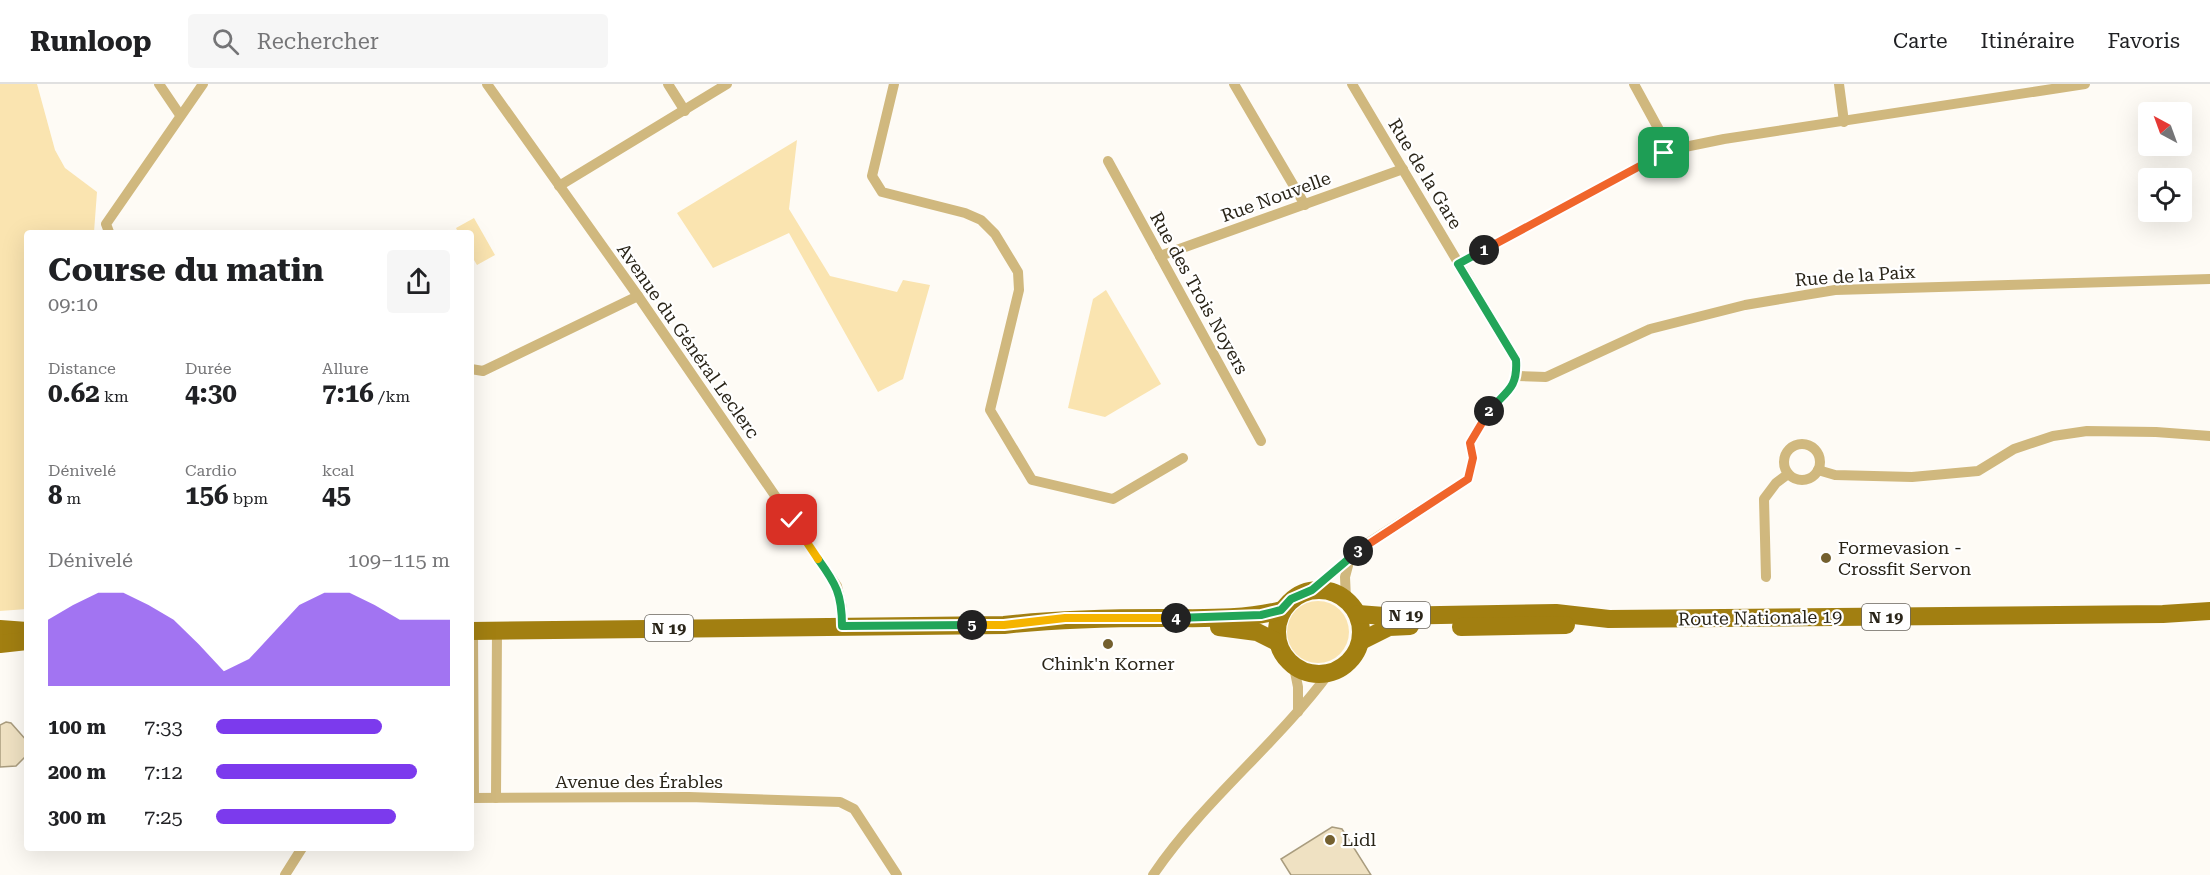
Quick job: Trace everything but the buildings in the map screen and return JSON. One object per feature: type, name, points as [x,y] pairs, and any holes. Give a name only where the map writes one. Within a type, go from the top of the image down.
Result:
[{"type":"main road","points":[[1312,590],[1333,592],[1346,599],[1358,614],[1361,627],[1361,641],[1356,654],[1346,665],[1320,675],[1307,674],[1294,667],[1285,659],[1277,642],[1277,624],[1281,610],[1291,599],[1312,590]]},
{"type":"main road","name":"N 19","points":[[1004,625],[1065,618],[1231,617],[1261,615],[1281,610]]},
{"type":"main road","name":"Route Nationale 19","points":[[1361,641],[1389,627],[1405,626],[1533,627],[1609,619],[2163,614],[2210,611]]},
{"type":"main road","name":"Route Nationale 19","points":[[1358,614],[1384,616],[1556,613],[1609,619]]},
{"type":"main road","name":"Route Nationale 19","points":[[2163,614],[2210,618]]},
{"type":"main road","name":"N 19","points":[[474,631],[1004,625],[1053,630],[1232,627],[1257,632],[1277,642]]},
{"type":"main road","points":[[0,629],[24,631]]},
{"type":"main road","points":[[0,644],[24,641]]},
{"type":"street","points":[[159,84],[180,114]]},
{"type":"street","points":[[108,230],[106,224],[180,114],[203,84]]},
{"type":"street","name":"Avenue du Général Leclerc","points":[[487,84],[638,296],[837,586],[842,608],[842,626]]},
{"type":"street","points":[[668,84],[685,111]]},
{"type":"street","points":[[559,186],[727,84]]},
{"type":"street","points":[[894,84],[872,176],[882,192],[965,213],[981,220],[995,234],[1018,272],[1019,290],[990,410],[1032,480],[1113,499],[1183,458]]},
{"type":"street","points":[[1234,84],[1305,205]]},
{"type":"street","name":"Rue de la Gare","points":[[1352,84],[1516,360],[1517,376]]},
{"type":"street","points":[[1634,84],[1670,150]]},
{"type":"street","points":[[1839,84],[1844,122]]},
{"type":"street","points":[[1458,264],[1670,150],[1724,139],[2085,84]]},
{"type":"street","name":"Rue des Trois Noyers","points":[[1108,161],[1261,441]]},
{"type":"street","name":"Rue Nouvelle","points":[[1160,256],[1403,169]]},
{"type":"street","name":"Rue de la Paix","points":[[1517,376],[1546,377],[1650,329],[1746,305],[1835,290],[2210,279]]},
{"type":"street","points":[[474,370],[483,371],[638,296]]},
{"type":"street","points":[[1312,590],[1368,543],[1468,479],[1473,458],[1470,443],[1489,411],[1513,387],[1517,376]]},
{"type":"street","points":[[1818,470],[1835,475],[1912,477],[1978,471],[2014,449],[2053,436],[2087,431],[2156,432],[2210,436]]},
{"type":"street","points":[[1798,444],[1809,445],[1820,458],[1818,470],[1810,478],[1798,479],[1788,474],[1784,465],[1785,455],[1788,450],[1798,444]]},
{"type":"street","points":[[1766,577],[1764,499],[1776,483],[1788,474]]},
{"type":"street","points":[[1346,599],[1345,577],[1350,558]]},
{"type":"street","points":[[496,798],[497,630]]},
{"type":"street","points":[[1294,667],[1298,687],[1298,712]]},
{"type":"street","points":[[1153,875],[1199,816],[1298,712],[1329,673]]},
{"type":"street","name":"Avenue des Érables","points":[[474,798],[689,797],[840,802],[854,809],[897,875]]},
{"type":"street","points":[[285,875],[300,851]]},
{"type":"shaded area","points":[[0,84],[37,84],[55,150],[65,168],[97,192],[94,230],[24,230],[24,609],[0,611]]},
{"type":"shaded area","points":[[797,140],[789,209],[830,276],[897,292],[903,280],[930,285],[903,379],[878,392],[789,233],[713,268],[677,213]]},
{"type":"shaded area","points":[[474,218],[495,255],[477,265],[474,260],[474,230],[457,230],[456,228]]},
{"type":"shaded area","points":[[1106,290],[1161,384],[1105,417],[1068,408],[1093,299]]},
{"type":"shaded area","points":[[1318,601],[1335,606],[1340,610],[1344,615],[1349,632],[1344,649],[1340,654],[1335,658],[1318,663],[1301,658],[1296,654],[1292,649],[1287,632],[1292,615],[1296,610],[1301,606]]},
{"type":"place","name":"Formevasion - Crossfit Servon","points":[[1826,558]]},
{"type":"place","name":"Chink'n Korner","points":[[1108,644]]},
{"type":"place","name":"Lidl","points":[[1330,840]]},
{"type":"route","points":[[792,520],[837,586],[842,608],[842,626],[1000,625],[1065,618],[1231,617],[1261,615],[1281,610],[1291,599],[1312,590],[1368,543],[1468,479],[1473,458],[1470,443],[1489,411],[1513,387],[1517,376],[1516,360],[1458,264],[1664,153]]}]
